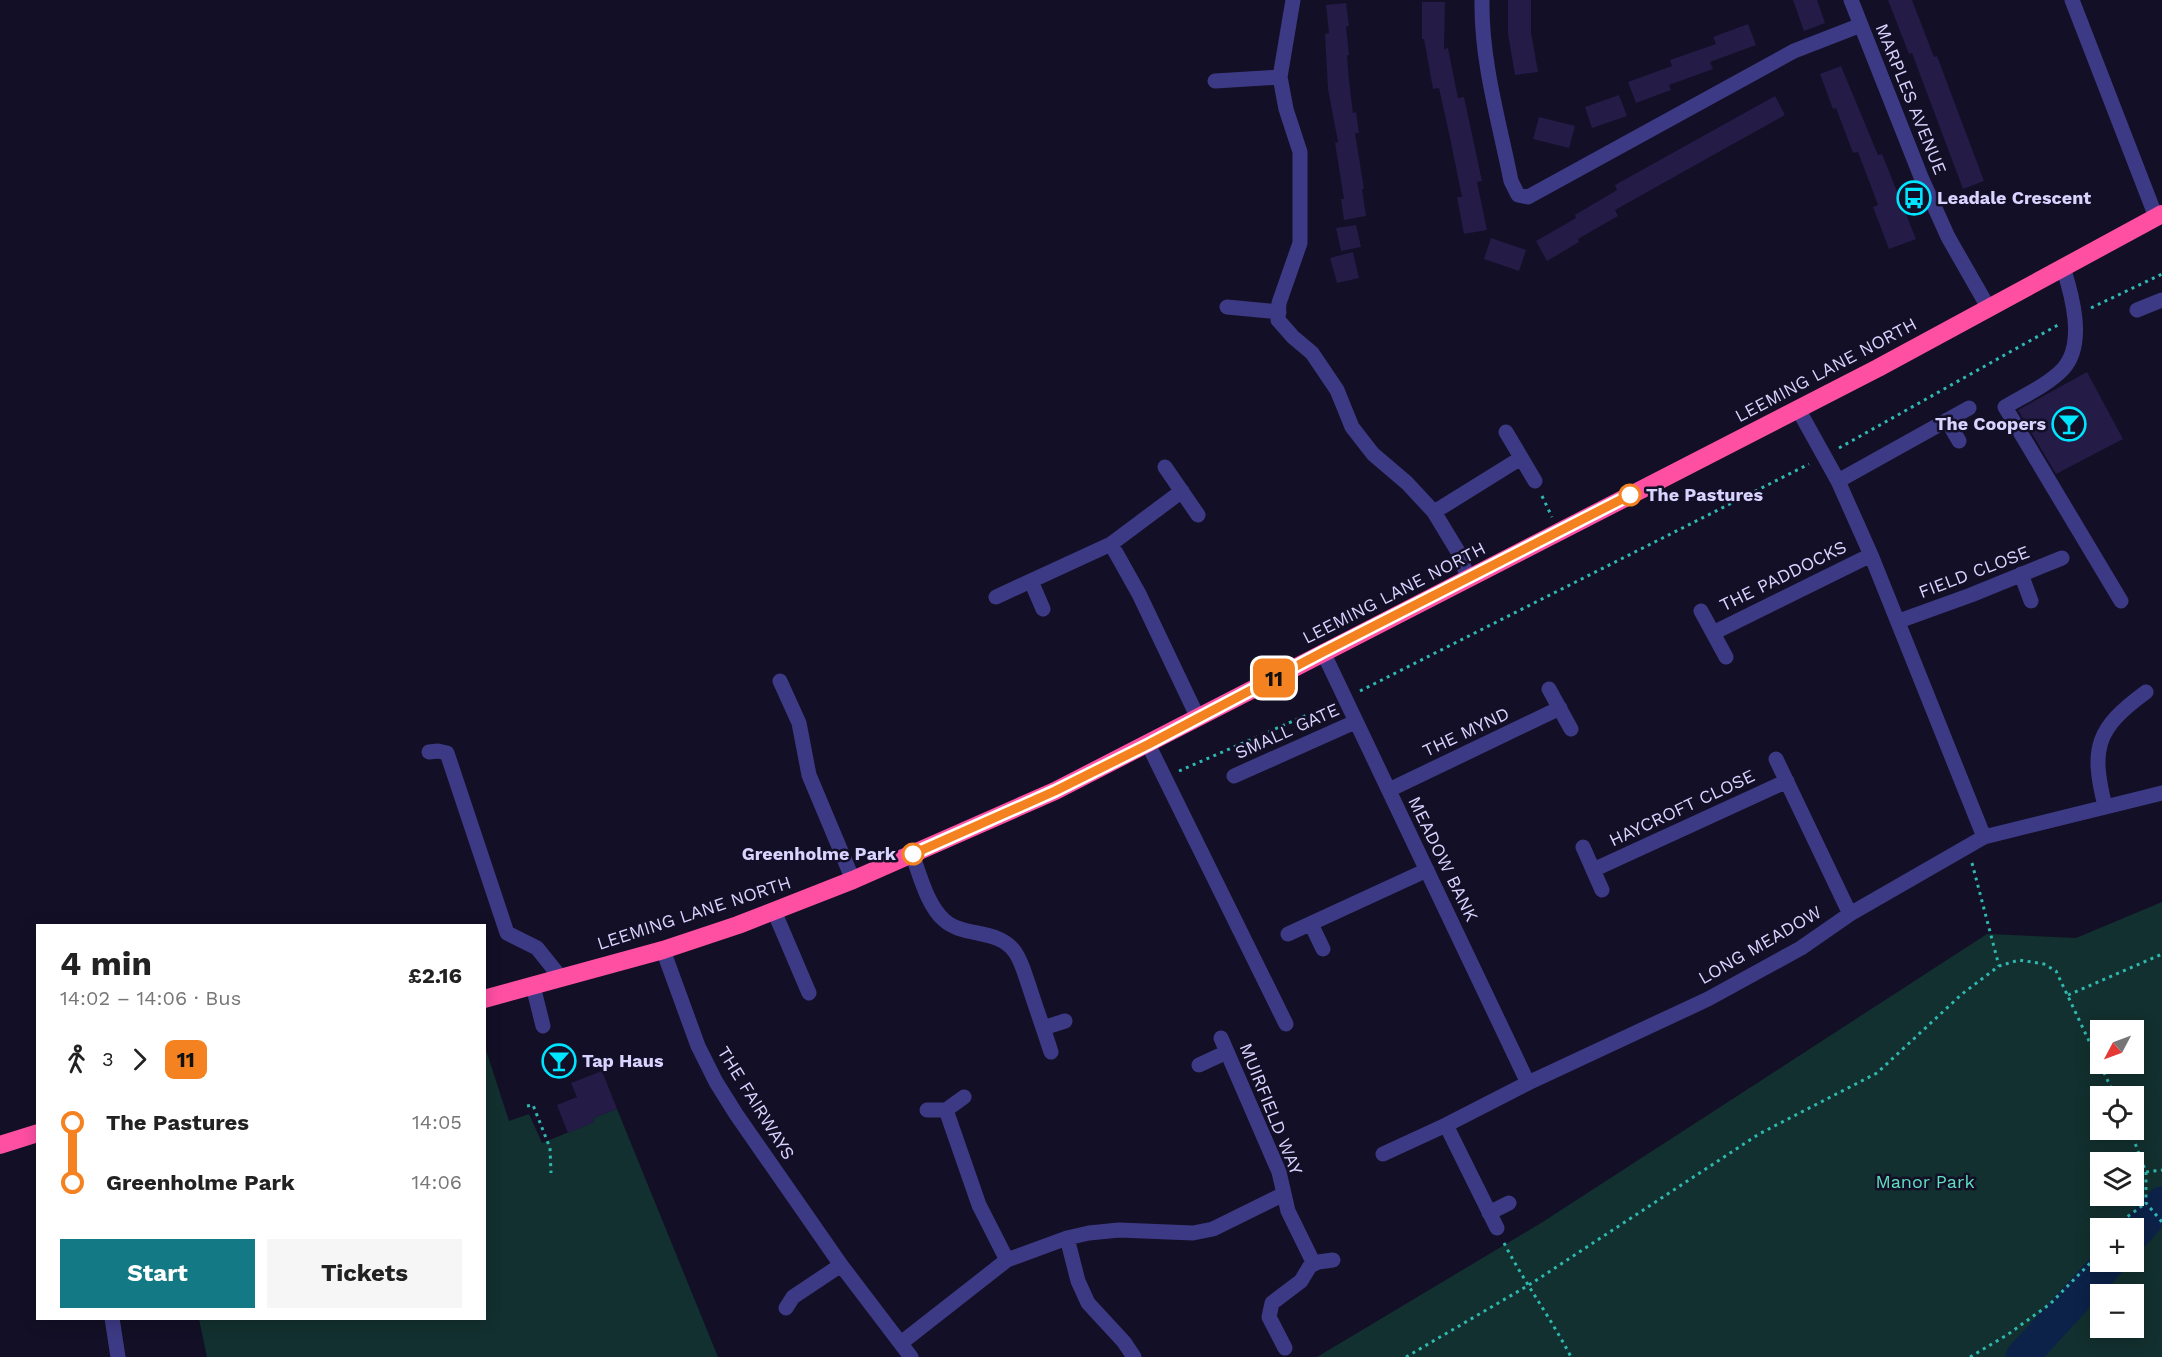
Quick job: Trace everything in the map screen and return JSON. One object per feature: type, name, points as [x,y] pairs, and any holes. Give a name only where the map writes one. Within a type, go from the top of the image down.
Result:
[{"type":"highway","name":"LEEMING LANE NORTH","points":[[486,998],[663,950],[774,911],[853,880],[1055,791],[1798,409],[2159,216]]},
{"type":"highway","points":[[0,1146],[36,1134]]},
{"type":"street","points":[[1293,0],[1280,77],[1286,109],[1300,152],[1300,243],[1279,303],[1278,320],[1312,353],[1337,390],[1352,427],[1373,454],[1407,483],[1434,512],[1460,555],[1468,579]]},
{"type":"street","points":[[1482,0],[1481,29],[1511,181],[1518,195],[1528,197],[1794,51],[1861,25]]},
{"type":"street","name":"MARPLES AVENUE","points":[[1851,0],[1921,177],[1948,237],[1988,307]]},
{"type":"street","points":[[2072,0],[2159,216]]},
{"type":"street","points":[[1215,81],[1280,77]]},
{"type":"street","points":[[2063,267],[2075,316],[2074,345],[2070,360],[2062,370],[2005,407],[2121,601]]},
{"type":"street","points":[[2137,310],[2162,300]]},
{"type":"street","points":[[1227,307],[1279,312]]},
{"type":"street","points":[[1838,481],[1969,408]]},
{"type":"street","points":[[1798,409],[1838,481],[1871,555],[1984,837]]},
{"type":"street","points":[[1947,420],[1959,441]]},
{"type":"street","points":[[1506,432],[1535,481]]},
{"type":"street","points":[[1434,512],[1521,458]]},
{"type":"street","points":[[1165,467],[1198,515]]},
{"type":"street","points":[[996,597],[1112,544],[1182,491]]},
{"type":"street","points":[[1112,544],[1140,594],[1198,718]]},
{"type":"street","name":"THE PADDOCKS","points":[[1713,633],[1871,555]]},
{"type":"street","name":"FIELD CLOSE","points":[[1899,621],[2062,558]]},
{"type":"street","points":[[2021,574],[2031,601]]},
{"type":"street","points":[[1031,581],[1043,609]]},
{"type":"street","points":[[1701,611],[1726,657]]},
{"type":"street","name":"MEADOW BANK","points":[[1323,652],[1528,1083]]},
{"type":"street","points":[[780,681],[799,723],[809,775],[853,880]]},
{"type":"street","points":[[1549,689],[1571,729]]},
{"type":"street","points":[[2105,806],[2098,776],[2097,756],[2104,731],[2122,709],[2146,692]]},
{"type":"street","name":"THE MYND","points":[[1389,790],[1560,708]]},
{"type":"street","name":"SMALL GATE","points":[[1234,776],[1355,722]]},
{"type":"street","points":[[1149,744],[1286,1024]]},
{"type":"street","points":[[429,752],[447,753],[507,933],[537,948],[561,978]]},
{"type":"street","name":"HAYCROFT CLOSE","points":[[1776,759],[1850,914]]},
{"type":"street","name":"HAYCROFT CLOSE","points":[[1593,870],[1787,781]]},
{"type":"street","name":"LONG MEADOW","points":[[1383,1154],[1708,999],[1801,948],[1850,914],[1984,837],[2162,793]]},
{"type":"street","points":[[1583,847],[1602,890]]},
{"type":"street","points":[[912,854],[937,913],[946,922],[996,938],[1014,950],[1022,965],[1052,1052]]},
{"type":"street","points":[[1288,934],[1427,870]]},
{"type":"street","points":[[774,911],[809,993]]},
{"type":"street","points":[[1311,924],[1323,949]]},
{"type":"street","name":"THE FAIRWAYS","points":[[663,950],[698,1046],[736,1114],[841,1265],[910,1357]]},
{"type":"street","points":[[533,986],[543,1026]]},
{"type":"street","points":[[1043,1028],[1065,1021]]},
{"type":"street","name":"MUIRFIELD WAY","points":[[1199,1065],[1224,1045],[1279,1172],[1296,1230],[1314,1264]]},
{"type":"street","points":[[927,1110],[946,1110],[964,1097]]},
{"type":"street","points":[[946,1110],[979,1205],[1007,1260]]},
{"type":"street","points":[[1446,1125],[1497,1228]]},
{"type":"street","name":"MUIRFIELD WAY","points":[[901,1344],[1007,1260],[1067,1238],[1089,1233],[1119,1230],[1193,1233],[1213,1229],[1284,1194]]},
{"type":"street","points":[[1489,1213],[1509,1203]]},
{"type":"street","points":[[1067,1238],[1078,1281],[1088,1303],[1124,1342],[1134,1357]]},
{"type":"street","points":[[1285,1348],[1269,1317],[1272,1303],[1301,1281],[1310,1266],[1334,1260]]},
{"type":"street","points":[[786,1308],[792,1297],[841,1265]]},
{"type":"street","points":[[112,1320],[118,1357]]},
{"type":"path","points":[[1165,778],[1344,699],[1824,456],[2075,316],[2162,274]]},
{"type":"path","points":[[1535,481],[1559,532]]},
{"type":"path","points":[[1967,845],[1999,966]]},
{"type":"path","points":[[2068,995],[2162,954]]},
{"type":"path","points":[[1406,1357],[1529,1285],[1759,1134],[1877,1073],[1962,994],[1999,966],[2019,960],[2044,964],[2056,970],[2110,1086]]},
{"type":"path","points":[[526,1106],[533,1105],[550,1148],[551,1173]]},
{"type":"path","points":[[2134,1140],[2146,1173],[2146,1203],[2162,1222]]},
{"type":"path","points":[[2146,1173],[2162,1170]]},
{"type":"path","points":[[2126,1218],[2146,1203]]},
{"type":"path","points":[[1497,1228],[1518,1269],[1571,1357]]},
{"type":"path","points":[[1970,1357],[2007,1335],[2050,1304],[2090,1263]]},
{"type":"green space","name":"Manor Park","points":[[2162,902],[2162,1357],[1317,1357],[1541,1223],[1987,934],[2076,938]]},
{"type":"green space","points":[[486,1050],[509,1121],[529,1114],[542,1143],[594,1122],[593,1118],[617,1109],[718,1357],[207,1357],[199,1320],[486,1320]]},
{"type":"building","points":[[1508,0],[1531,0],[1531,32],[1538,72],[1515,75],[1508,34]]},
{"type":"building","points":[[1793,0],[1817,0],[1825,23],[1804,31]]},
{"type":"building","points":[[1888,0],[1912,0],[1934,57],[1937,56],[1984,181],[1963,189],[1912,53],[1909,54]]},
{"type":"building","points":[[1422,2],[1445,2],[1444,49],[1448,48],[1458,98],[1464,97],[1482,181],[1477,182],[1487,230],[1464,234],[1457,197],[1462,197],[1450,138],[1439,88],[1433,89],[1424,39],[1422,39]]},
{"type":"building","points":[[1346,3],[1349,26],[1346,26],[1349,81],[1353,113],[1356,112],[1359,133],[1355,133],[1366,216],[1344,220],[1341,199],[1344,199],[1335,143],[1338,142],[1328,89],[1325,34],[1329,33],[1326,5]]},
{"type":"building","points":[[1748,24],[1756,45],[1710,62],[1713,69],[1669,85],[1671,90],[1636,103],[1628,82],[1672,66],[1670,60],[1716,44],[1713,37]]},
{"type":"building","points":[[1841,66],[1878,155],[1882,154],[1916,239],[1889,249],[1873,207],[1878,205],[1858,152],[1853,153],[1820,74]]},
{"type":"building","points":[[1619,95],[1627,116],[1592,128],[1585,107]]},
{"type":"building","points":[[1775,96],[1785,115],[1615,210],[1618,216],[1578,239],[1579,242],[1547,261],[1536,241],[1576,218],[1575,215],[1617,190],[1615,185]]},
{"type":"building","points":[[1539,117],[1575,126],[1569,148],[1533,139]]},
{"type":"building","points":[[1356,225],[1361,247],[1341,251],[1336,228]]},
{"type":"building","points":[[1491,238],[1526,250],[1519,271],[1484,259]]},
{"type":"building","points":[[1353,252],[1359,278],[1337,283],[1330,258]]},
{"type":"building","name":"The Coopers","points":[[2087,372],[2123,439],[2056,474],[2018,410]]},
{"type":"building","points":[[602,1071],[617,1109],[593,1118],[594,1122],[568,1133],[557,1105],[577,1097],[571,1083]]},
{"type":"waterway","points":[[2144,1223],[2162,1203]]},
{"type":"waterway","points":[[2022,1357],[2100,1272]]},
{"type":"bus line","name":"11","points":[[913,854],[1055,791],[1149,744],[1630,495]]},
{"type":"place","name":"Leadale Crescent","points":[[1914,198]]},
{"type":"place","name":"The Coopers","points":[[2069,424]]},
{"type":"place","name":"The Pastures","points":[[1630,495]]},
{"type":"place","name":"Greenholme Park","points":[[913,854]]},
{"type":"place","name":"Tap Haus","points":[[559,1061]]}]
